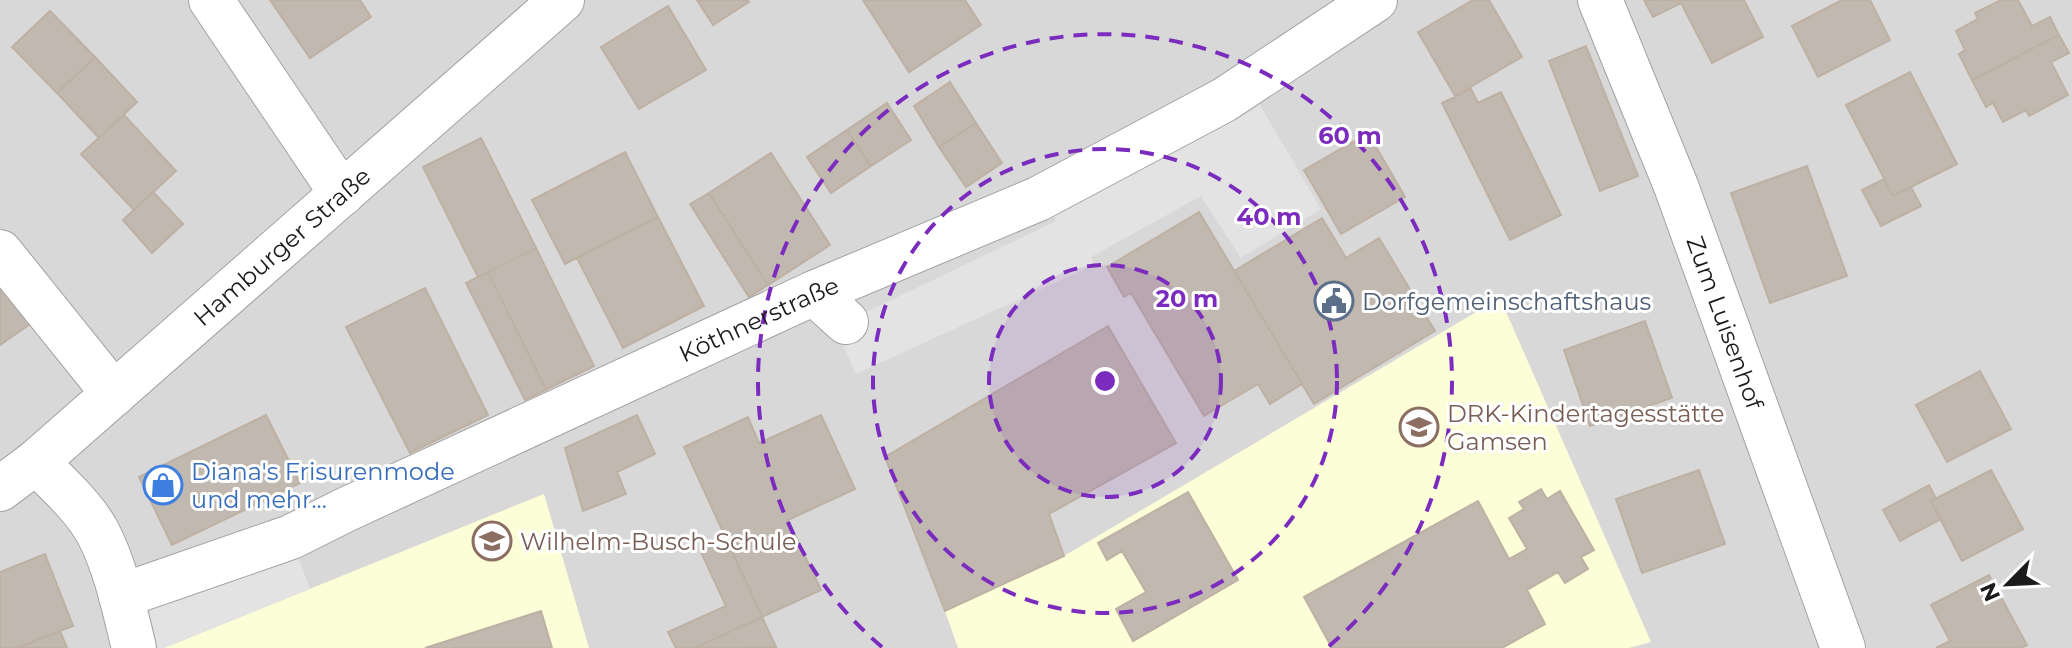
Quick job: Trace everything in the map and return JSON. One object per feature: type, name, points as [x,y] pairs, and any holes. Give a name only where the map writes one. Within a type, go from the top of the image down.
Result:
[{"type":"street","points":[[211,0],[342,194]]},
{"type":"street","name":"Hamburger Straße","points":[[0,489],[36,462],[562,0]]},
{"type":"street","name":"Köthnerstraße","points":[[121,596],[291,537],[345,510],[830,308],[1224,100],[1375,0]]},
{"type":"street","name":"Zum Luisenhof","points":[[1600,0],[1676,186],[1843,648]]},
{"type":"street","points":[[0,252],[114,394]]},
{"type":"street","points":[[36,462],[98,532],[121,596],[134,648]]},
{"type":"shaded area","points":[[0,0],[2072,0],[2072,648],[0,648]]},
{"type":"shaded area","points":[[1253,93],[1321,209],[1241,258],[1201,196],[1091,257],[1094,265],[856,374],[835,327],[1056,221],[1051,208]]},
{"type":"shaded area","name":"DRK-Kindertagesstätte Gamsen","points":[[1500,298],[1651,642],[1629,648],[958,648],[945,611],[1064,556]]},
{"type":"shaded area","name":"Wilhelm-Busch-Schule","points":[[544,494],[589,648],[164,648]]},
{"type":"shaded area","points":[[291,537],[310,589],[158,648],[144,589]]},
{"type":"building","points":[[270,0],[360,0],[371,17],[310,58]]},
{"type":"building","points":[[697,0],[748,0],[749,2],[713,25]]},
{"type":"building","points":[[863,0],[965,0],[981,25],[909,72]]},
{"type":"building","points":[[1473,0],[1489,0],[1522,57],[1455,96],[1418,32]]},
{"type":"building","points":[[1644,0],[1744,0],[1763,37],[1712,63],[1681,3],[1653,17]]},
{"type":"building","points":[[1842,0],[1870,0],[1890,40],[1818,77],[1792,26]]},
{"type":"building","points":[[2001,0],[2018,0],[2032,26],[2050,17],[2059,35],[1972,80],[1959,54],[1965,50],[1956,31],[1978,19],[1975,13]]},
{"type":"building","points":[[668,6],[706,70],[639,109],[601,47]]},
{"type":"building","points":[[50,11],[95,57],[57,93],[12,47]]},
{"type":"building","points":[[2059,35],[2069,53],[2051,62],[2068,95],[2029,116],[2026,110],[2003,122],[1993,103],[1986,107],[1972,80]]},
{"type":"building","points":[[1586,46],[1638,176],[1600,191],[1549,61]]},
{"type":"building","points":[[95,57],[137,102],[99,138],[57,93]]},
{"type":"building","points":[[1910,72],[1957,164],[1893,196],[1846,105]]},
{"type":"building","points":[[950,82],[976,123],[939,147],[914,106]]},
{"type":"building","points":[[1471,89],[1478,103],[1501,92],[1561,215],[1510,240],[1442,103]]},
{"type":"building","points":[[887,103],[911,140],[871,166],[847,130]]},
{"type":"building","points":[[124,115],[176,171],[134,210],[81,154]]},
{"type":"building","points":[[976,123],[1002,163],[966,187],[939,147]]},
{"type":"building","points":[[847,130],[871,166],[831,193],[807,157]]},
{"type":"building","points":[[1368,133],[1405,197],[1341,234],[1304,170]]},
{"type":"building","points":[[481,138],[536,248],[478,277],[423,167]]},
{"type":"building","points":[[625,152],[658,217],[565,264],[532,200]]},
{"type":"building","points":[[771,153],[830,245],[768,285],[709,193]]},
{"type":"building","points":[[1807,166],[1847,276],[1770,303],[1731,193]]},
{"type":"building","points":[[1884,179],[1893,196],[1911,187],[1921,206],[1881,226],[1862,190]]},
{"type":"building","points":[[153,192],[183,224],[152,253],[123,220]]},
{"type":"building","points":[[709,193],[768,285],[749,297],[690,204]]},
{"type":"building","points":[[1199,212],[1302,384],[1270,404],[1258,384],[1204,416],[1131,293],[1124,297],[1107,267]]},
{"type":"building","points":[[658,217],[704,306],[623,348],[577,258]]},
{"type":"building","name":"Dorfgemeinschaftshaus","points":[[1322,218],[1346,258],[1379,238],[1435,331],[1314,404],[1234,271]]},
{"type":"building","points":[[536,248],[594,366],[546,390],[488,272]]},
{"type":"building","points":[[488,272],[546,390],[525,400],[466,283]]},
{"type":"building","points":[[0,282],[30,324],[0,345]]},
{"type":"building","points":[[425,288],[488,415],[410,453],[346,327]]},
{"type":"building","points":[[1645,321],[1672,398],[1590,426],[1564,350]]},
{"type":"building","points":[[1108,326],[1176,443],[1049,514],[1064,556],[945,611],[885,457]]},
{"type":"building","points":[[1980,371],[2011,429],[1947,462],[1916,405]]},
{"type":"building","points":[[266,415],[300,483],[172,545],[139,477]]},
{"type":"building","points":[[637,415],[655,454],[617,472],[626,494],[583,511],[565,448]]},
{"type":"building","points":[[821,415],[855,489],[788,520],[821,590],[762,617],[684,447],[748,417],[759,443]]},
{"type":"building","points":[[1699,470],[1725,544],[1642,573],[1616,499]]},
{"type":"building","points":[[1991,470],[2023,529],[1962,561],[1931,501]]},
{"type":"building","points":[[1929,485],[1936,499],[1931,501],[1941,519],[1900,541],[1883,510]]},
{"type":"building","points":[[1541,489],[1547,499],[1560,491],[1594,550],[1581,557],[1588,569],[1565,583],[1558,572],[1527,590],[1545,624],[1502,648],[1332,648],[1304,597],[1478,501],[1509,559],[1527,549],[1509,518],[1524,509],[1519,502]]},
{"type":"building","points":[[1188,492],[1238,580],[1133,641],[1116,609],[1146,592],[1122,551],[1107,560],[1098,543]]},
{"type":"building","points":[[726,538],[762,617],[695,648],[676,648],[668,632],[726,606],[700,550]]},
{"type":"building","points":[[45,554],[73,626],[17,648],[0,648],[0,572]]},
{"type":"building","points":[[1989,575],[2027,645],[2021,648],[1936,648],[1950,641],[1931,605]]},
{"type":"building","points":[[541,611],[552,648],[425,648]]},
{"type":"building","points":[[762,617],[776,647],[695,648]]},
{"type":"building","points":[[60,631],[67,648],[17,648]]},
{"type":"place","name":"Dorfgemeinschaftshaus","points":[[1334,301]]},
{"type":"place","name":"DRK-Kindertagesstätte Gamsen","points":[[1419,427]]},
{"type":"place","name":"Diana's Frisurenmode und mehr...","points":[[163,485]]},
{"type":"place","name":"Wilhelm-Busch-Schule","points":[[492,541]]}]
